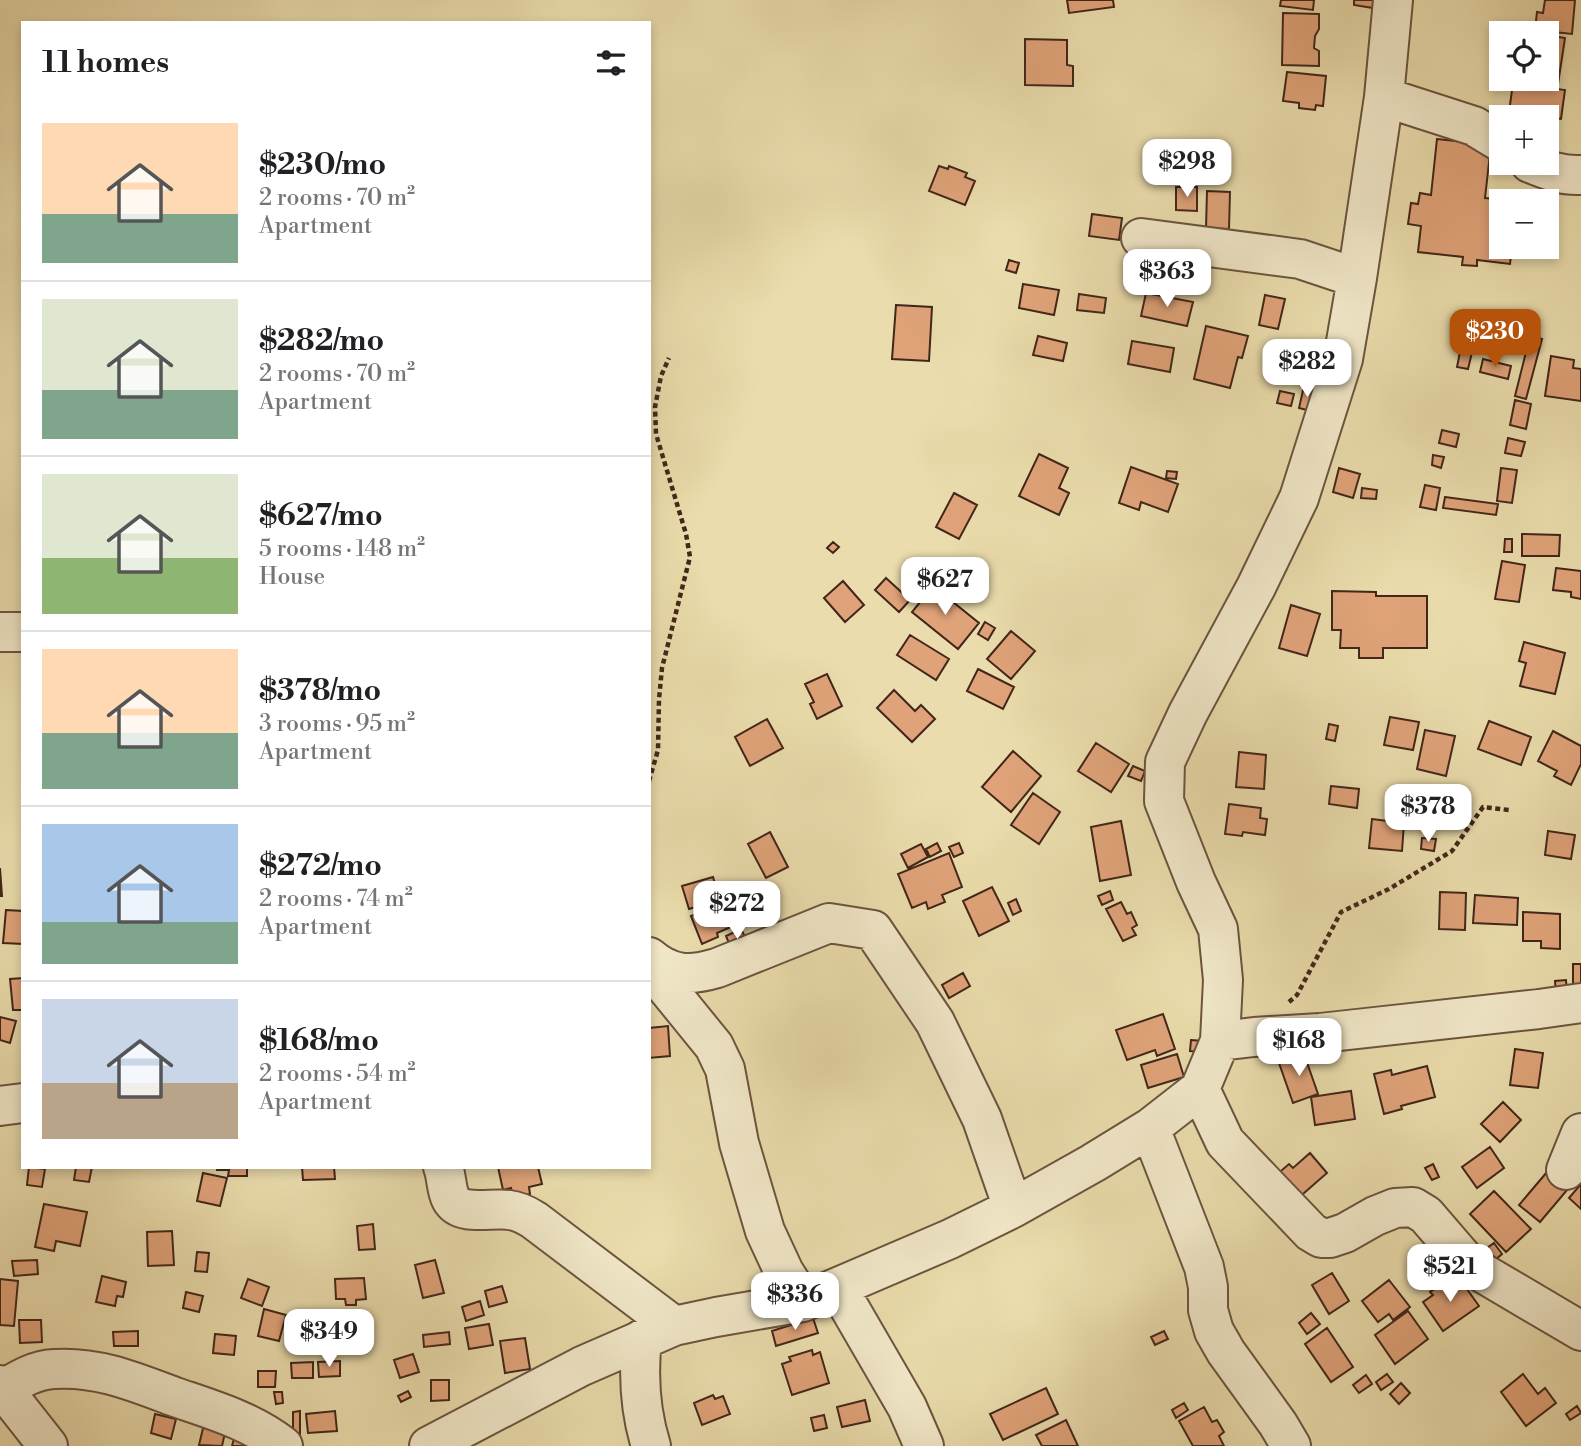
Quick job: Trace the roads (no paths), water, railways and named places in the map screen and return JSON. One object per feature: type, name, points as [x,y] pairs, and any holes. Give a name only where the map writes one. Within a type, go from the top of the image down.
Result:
[{"type":"street","points":[[1237,1039],[1223,980],[1218,929],[1164,801],[1165,762],[1299,498],[1343,359],[1384,97],[1393,0]]},
{"type":"street","points":[[1384,97],[1474,126],[1489,135]]},
{"type":"street","points":[[1559,173],[1581,175]]},
{"type":"street","points":[[1141,237],[1300,259],[1357,278]]},
{"type":"street","points":[[0,632],[21,632]]},
{"type":"street","points":[[651,959],[674,972],[698,974],[829,923],[873,930],[935,1022],[982,1119],[1013,1208]]},
{"type":"street","points":[[651,960],[666,987],[714,1046],[725,1069],[739,1143],[765,1231],[784,1272],[803,1301]]},
{"type":"street","points":[[429,1446],[582,1366],[658,1333],[716,1317],[803,1301],[950,1239],[1013,1208],[1150,1128],[1200,1088],[1237,1039],[1334,1032],[1581,1003]]},
{"type":"street","points":[[1200,1088],[1225,1142],[1311,1232],[1321,1238],[1331,1238],[1395,1208],[1413,1207],[1426,1216],[1469,1265],[1581,1331]]},
{"type":"street","points":[[0,1106],[21,1103]]},
{"type":"street","points":[[1150,1128],[1204,1267],[1208,1287],[1208,1310],[1214,1331],[1291,1446]]},
{"type":"street","points":[[1566,1170],[1581,1133]]},
{"type":"street","points":[[444,1169],[449,1196],[454,1204],[471,1209],[506,1209],[522,1213],[534,1220],[658,1333]]},
{"type":"street","points":[[838,1288],[907,1408],[925,1446]]},
{"type":"street","points":[[651,1446],[641,1396],[640,1363],[658,1333]]},
{"type":"street","points":[[48,1446],[2,1387],[27,1375],[51,1369],[78,1368],[105,1372],[237,1418],[261,1430],[283,1446]]}]
